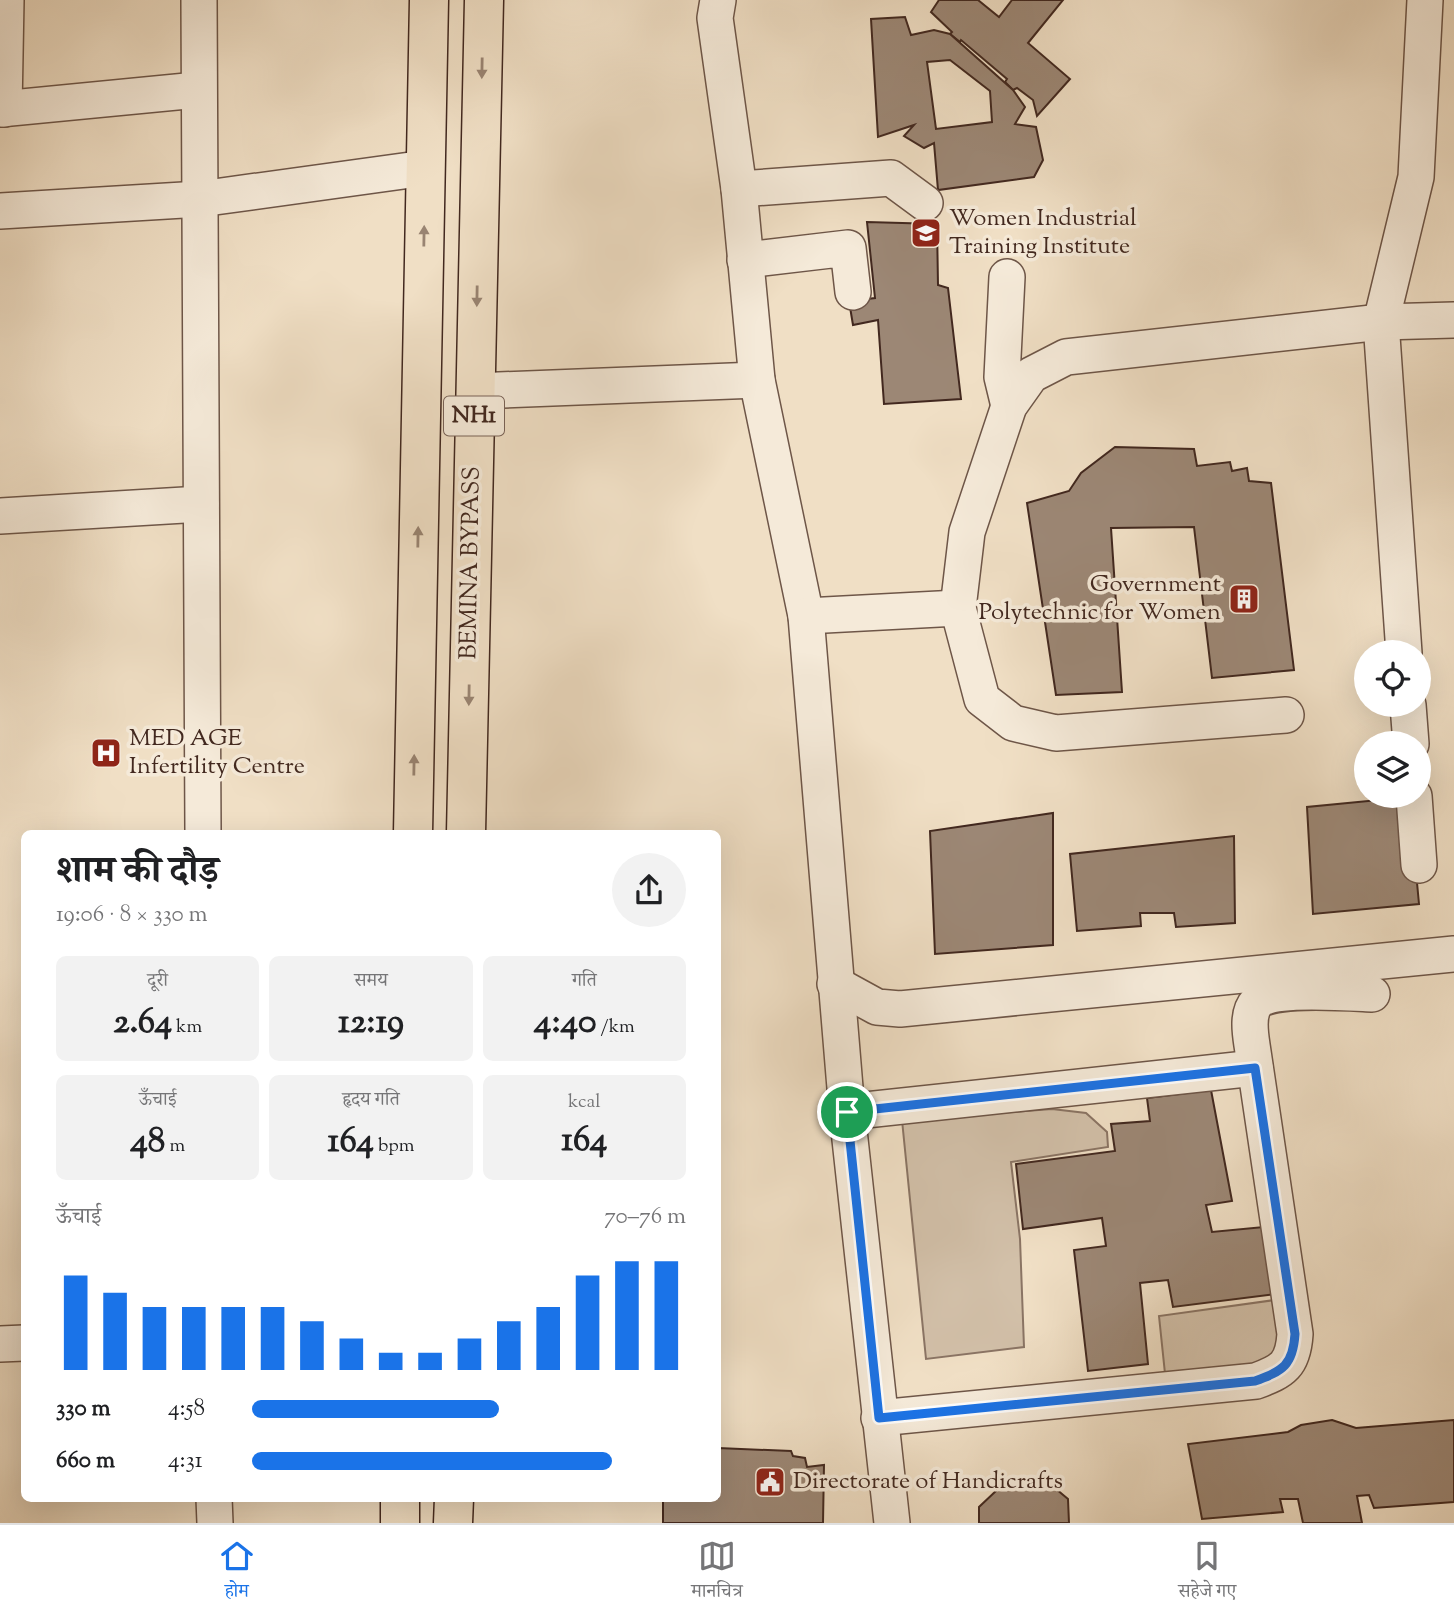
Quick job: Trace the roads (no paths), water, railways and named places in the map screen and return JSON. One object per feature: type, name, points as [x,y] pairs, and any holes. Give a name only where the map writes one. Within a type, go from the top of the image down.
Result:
[{"type":"highway","name":"NH1","points":[[413,830],[429,0]]},
{"type":"highway","name":"BEMINA BYPASS","points":[[466,830],[484,0]]},
{"type":"highway","points":[[400,1502],[400,1523]]},
{"type":"highway","points":[[453,1523],[454,1502]]},
{"type":"street","points":[[6,0],[2,109],[197,90]]},
{"type":"street","points":[[199,0],[197,90],[200,199],[203,830]]},
{"type":"street","points":[[718,0],[715,18],[738,189],[757,380],[806,616],[847,1112],[892,1523]]},
{"type":"street","points":[[1403,640],[1381,322],[1416,177],[1425,0]]},
{"type":"street","points":[[0,211],[200,199],[425,168]]},
{"type":"street","points":[[738,189],[891,178],[925,203]]},
{"type":"street","points":[[746,260],[848,248],[853,292]]},
{"type":"street","points":[[1007,277],[1002,377],[1009,406]]},
{"type":"street","points":[[1286,715],[1056,733],[1013,723],[982,699],[958,608],[967,532],[1009,406],[1031,375],[1066,357],[1381,322],[1454,320]]},
{"type":"street","points":[[475,391],[757,380]]},
{"type":"street","points":[[0,516],[201,504]]},
{"type":"street","points":[[806,616],[958,608]]},
{"type":"street","points":[[1416,808],[1419,865]]},
{"type":"street","points":[[835,984],[877,1007],[900,1009],[1454,954]]},
{"type":"street","points":[[879,1418],[1255,1381],[1284,1367],[1294,1354],[1295,1334],[1255,1068],[1251,1015],[1257,1002],[1267,997],[1303,992],[1372,994]]},
{"type":"street","points":[[847,1112],[1255,1068]]},
{"type":"street","points":[[0,1344],[21,1343]]},
{"type":"street","points":[[214,1502],[215,1523]]},
{"type":"place","name":"Women Industrial Training Institute","points":[[926,233]]},
{"type":"place","name":"Government Polytechnic for Women","points":[[1244,599]]},
{"type":"place","name":"MED AGE Infertility Centre","points":[[106,753]]},
{"type":"place","name":"Directorate of Handicrafts","points":[[770,1482]]}]
